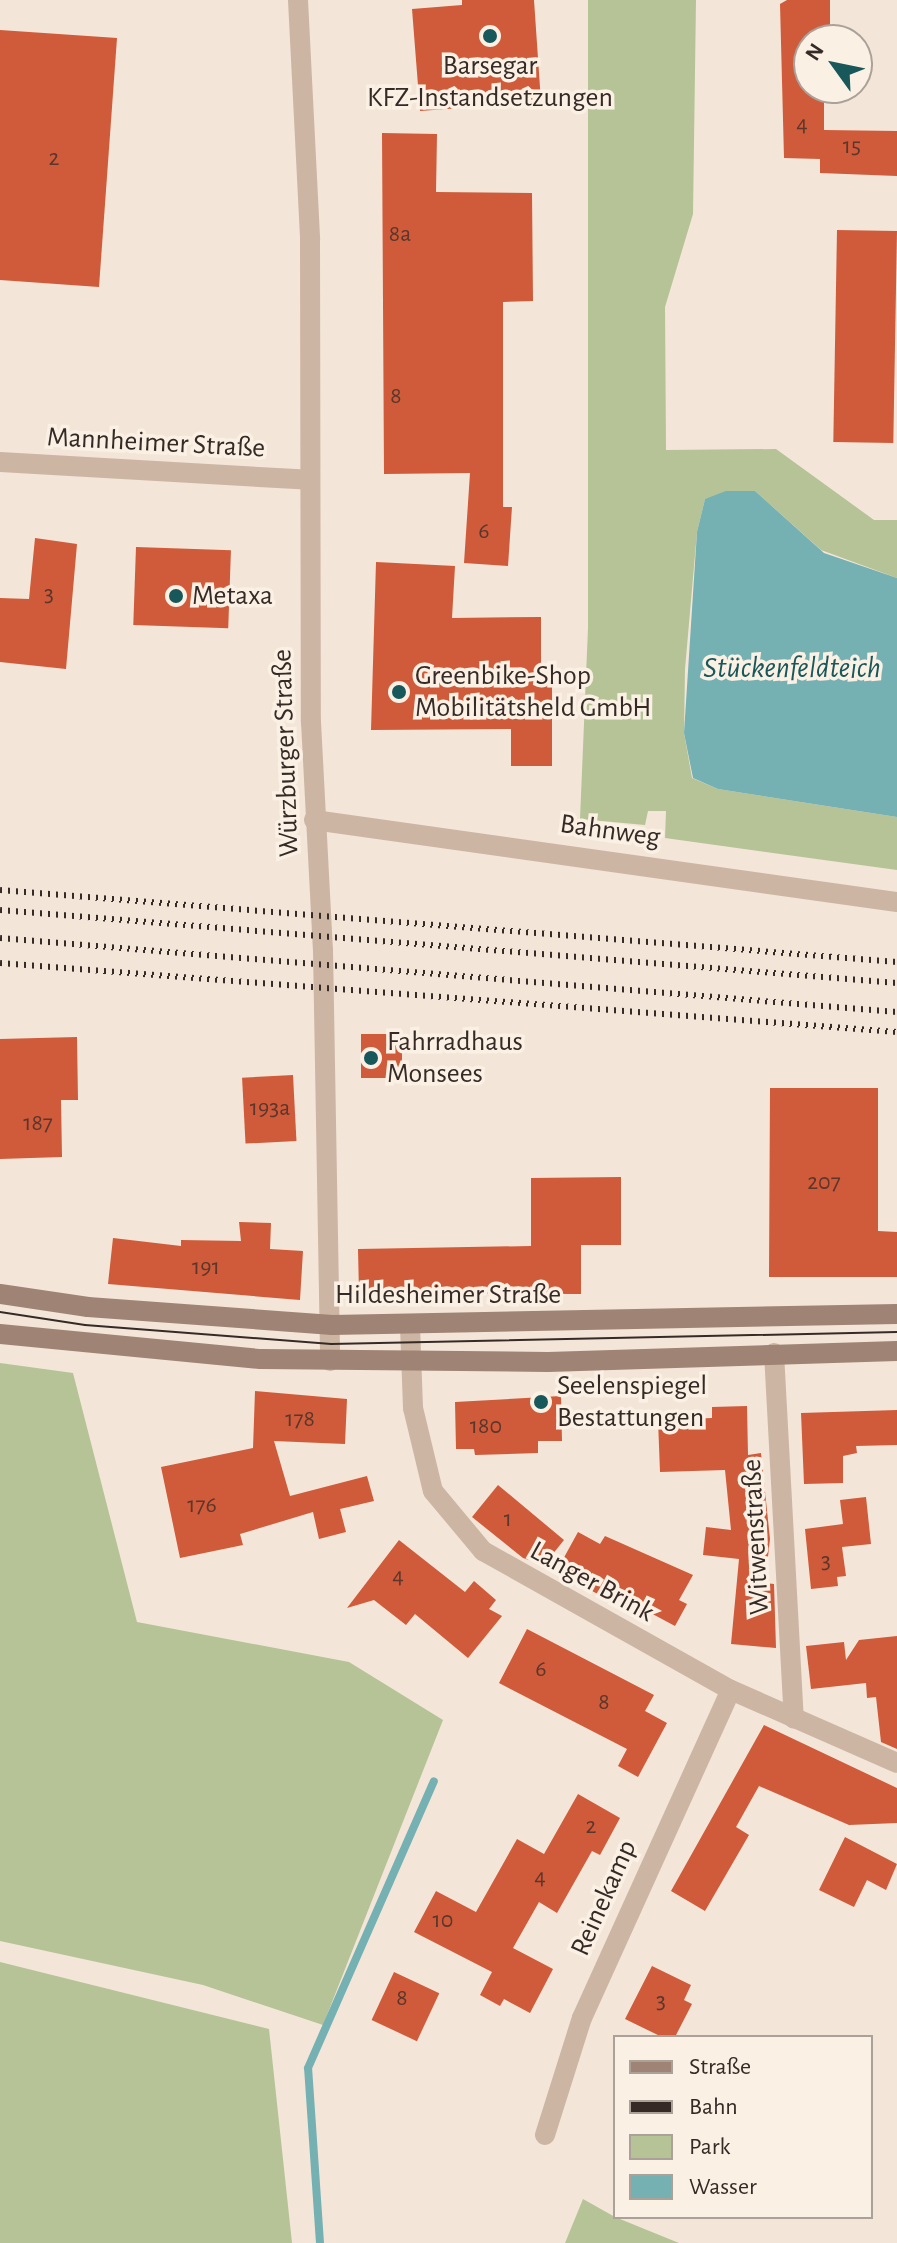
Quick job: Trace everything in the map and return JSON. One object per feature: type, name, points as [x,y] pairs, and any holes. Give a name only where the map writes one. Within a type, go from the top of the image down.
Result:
[{"type":"street","name":"Würzburger Straße","points":[[298,0],[310,226],[309,480],[314,820],[323,950],[332,1325],[330,1361]]},
{"type":"street","name":"Mannheimer Straße","points":[[0,462],[309,480]]},
{"type":"street","name":"Bahnweg","points":[[314,820],[897,902]]},
{"type":"street","name":"Hildesheimer Straße","points":[[0,1294],[88,1307],[332,1325],[410,1326],[897,1314]]},
{"type":"street","name":"Langer Brink","points":[[410,1326],[413,1408],[433,1491],[452,1519],[483,1551],[524,1578],[731,1690],[897,1763]]},
{"type":"street","points":[[0,1334],[226,1359],[330,1361],[548,1362],[897,1351]]},
{"type":"street","name":"Witwenstraße","points":[[774,1353],[794,1718]]},
{"type":"street","name":"Reinekamp","points":[[545,2135],[582,2018],[731,1690]]},
{"type":"green space","points":[[588,0],[696,0],[693,214],[665,307],[666,450],[776,449],[874,520],[897,520],[897,578],[821,550],[755,491],[705,499],[697,532],[685,669],[684,733],[692,778],[718,789],[897,817],[897,870],[665,838],[666,811],[648,811],[645,825],[580,819],[588,628]]},
{"type":"green space","points":[[0,1363],[73,1373],[137,1622],[349,1662],[443,1720],[323,2025],[203,1985],[0,1941]]},
{"type":"green space","points":[[0,1962],[269,2029],[292,2243],[0,2243]]},
{"type":"green space","points":[[583,2199],[613,2216],[613,2219],[679,2243],[565,2243]]},
{"type":"water","name":"Stückenfeldteich","points":[[726,491],[755,491],[824,553],[897,578],[897,817],[718,789],[693,778],[684,733],[697,532],[705,499]]},
{"type":"building","points":[[462,0],[534,0],[541,102],[420,111],[412,9],[462,5]]},
{"type":"building","points":[[787,0],[830,0],[830,24],[793,24],[793,104],[824,104],[824,130],[897,131],[897,176],[820,173],[820,159],[784,158],[780,4]]},
{"type":"building","points":[[0,30],[117,38],[99,287],[0,280]]},
{"type":"building","points":[[382,133],[437,134],[436,192],[532,193],[533,301],[503,302],[503,507],[512,507],[508,566],[464,563],[470,473],[384,474]]},
{"type":"building","points":[[837,230],[897,231],[893,443],[833,442]]},
{"type":"building","points":[[35,538],[77,544],[66,669],[0,662],[0,598],[29,599]]},
{"type":"building","points":[[136,547],[231,550],[228,628],[133,625]]},
{"type":"building","points":[[376,562],[455,566],[452,618],[541,617],[541,670],[552,669],[552,766],[511,766],[511,729],[371,730]]},
{"type":"building","points":[[361,1034],[402,1034],[402,1078],[361,1078]]},
{"type":"building","points":[[77,1037],[78,1100],[61,1100],[62,1157],[0,1159],[0,1039]]},
{"type":"building","points":[[293,1075],[296,1141],[246,1144],[242,1078]]},
{"type":"building","points":[[770,1088],[878,1088],[878,1231],[897,1232],[897,1277],[769,1277]]},
{"type":"building","points":[[621,1177],[621,1245],[581,1245],[581,1294],[359,1293],[358,1249],[531,1246],[531,1178]]},
{"type":"building","points":[[239,1222],[271,1223],[270,1249],[303,1251],[300,1300],[108,1284],[113,1238],[181,1246],[181,1240],[241,1241]]},
{"type":"building","points":[[255,1391],[347,1399],[345,1444],[274,1441],[290,1496],[367,1476],[374,1501],[340,1509],[346,1532],[319,1539],[313,1512],[240,1534],[243,1545],[180,1558],[161,1467],[253,1448]]},
{"type":"building","points":[[561,1396],[562,1441],[538,1441],[538,1453],[475,1455],[474,1449],[456,1449],[455,1402]]},
{"type":"building","points":[[747,1406],[748,1455],[761,1453],[770,1539],[765,1583],[774,1584],[776,1648],[731,1644],[739,1559],[703,1555],[706,1527],[731,1530],[725,1470],[660,1472],[658,1420],[712,1418],[712,1407]]},
{"type":"building","points":[[897,1410],[897,1445],[856,1446],[857,1453],[843,1456],[843,1483],[804,1484],[801,1413]]},
{"type":"building","points":[[498,1485],[564,1540],[544,1565],[523,1558],[472,1517]]},
{"type":"building","points":[[866,1497],[871,1544],[842,1547],[846,1576],[837,1577],[838,1586],[811,1589],[805,1529],[843,1524],[840,1500]]},
{"type":"building","points":[[578,1532],[600,1544],[605,1536],[693,1575],[679,1600],[687,1604],[675,1626],[615,1594],[611,1601],[556,1572]]},
{"type":"building","points":[[399,1540],[465,1592],[474,1581],[496,1600],[489,1609],[502,1616],[468,1658],[415,1614],[406,1625],[374,1600],[347,1608]]},
{"type":"building","points":[[527,1629],[654,1695],[645,1711],[667,1723],[638,1777],[618,1766],[627,1749],[499,1683]]},
{"type":"building","points":[[897,1636],[897,1749],[881,1742],[876,1697],[867,1698],[866,1683],[811,1689],[806,1646],[844,1642],[846,1660],[859,1640]]},
{"type":"building","points":[[764,1725],[897,1788],[897,1823],[849,1825],[759,1786],[736,1827],[749,1835],[705,1911],[671,1891]]},
{"type":"building","points":[[578,1794],[620,1818],[600,1855],[592,1851],[557,1913],[539,1902],[513,1948],[553,1969],[530,2013],[504,1999],[500,2006],[480,1995],[492,1972],[414,1932],[436,1891],[476,1912],[517,1839],[544,1854]]},
{"type":"building","points":[[845,1837],[897,1864],[886,1890],[867,1880],[854,1907],[819,1890]]},
{"type":"building","points":[[652,1966],[691,1985],[684,2000],[692,2004],[676,2035],[658,2035],[625,2019]]},
{"type":"building","points":[[394,1972],[439,1993],[417,2041],[372,2020]]},
{"type":"waterway","points":[[320,2243],[308,2068],[434,1781]]},
{"type":"tram line","points":[[0,1312],[85,1325],[331,1344],[897,1332]]},
{"type":"railway","points":[[0,890],[897,962]]},
{"type":"railway","points":[[0,910],[897,983]]},
{"type":"railway","points":[[0,938],[897,1012]]},
{"type":"railway","points":[[0,963],[897,1032]]},
{"type":"place","name":"Barsegar KFZ-Instandsetzungen","points":[[490,36]]},
{"type":"place","name":"Metaxa","points":[[176,596]]},
{"type":"place","name":"Greenbike-Shop Mobilitätsheld GmbH","points":[[399,692]]},
{"type":"place","name":"Fahrradhaus Monsees","points":[[371,1058]]},
{"type":"place","name":"Seelenspiegel Bestattungen","points":[[541,1402]]}]
